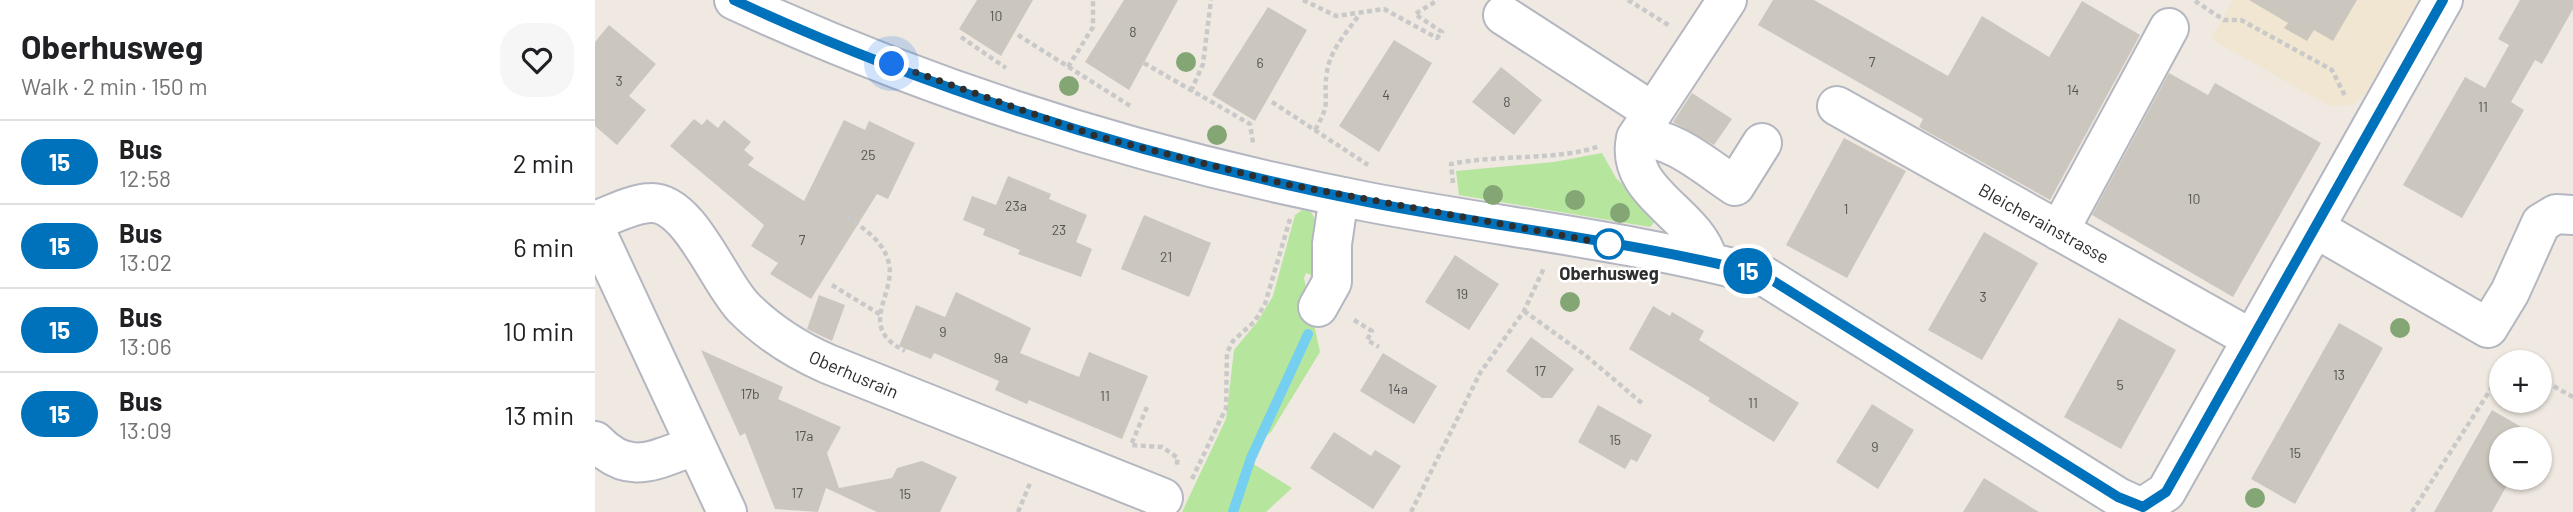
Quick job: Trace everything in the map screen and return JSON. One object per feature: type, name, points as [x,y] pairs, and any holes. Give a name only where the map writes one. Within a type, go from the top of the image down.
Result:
[{"type":"street","points":[[734,0],[801,30],[995,103],[1142,148],[1354,199],[1708,260],[1764,275],[2118,497],[2147,510],[2166,492],[2444,0]]},
{"type":"street","points":[[1708,260],[1697,233],[1655,194],[1639,173],[1634,156],[1632,131],[1727,0]]},
{"type":"street","points":[[2059,230],[2181,14]]},
{"type":"street","points":[[1503,15],[1632,131],[1670,144],[1735,186],[1762,143]]},
{"type":"street","name":"Bleicherainstrasse","points":[[1837,106],[2252,339]]},
{"type":"street","points":[[1318,307],[1332,282],[1332,244],[1354,199]]},
{"type":"street","name":"Oberhusrain","points":[[595,221],[650,203],[673,211],[687,223],[742,306],[779,339],[805,354],[1176,491]]},
{"type":"street","points":[[2315,228],[2488,328],[2509,292],[2541,223],[2556,214],[2573,215]]},
{"type":"street","points":[[595,229],[727,512]]},
{"type":"street","points":[[595,441],[610,457],[640,465],[694,446]]},
{"type":"path","points":[[1068,67],[1093,27],[1093,0]]},
{"type":"path","points":[[1191,91],[1203,64],[1211,0]]},
{"type":"path","points":[[1303,0],[1336,16],[1384,9],[1437,38],[1442,32],[1415,14],[1438,0]]},
{"type":"path","points":[[1628,0],[1698,43]]},
{"type":"path","points":[[1315,130],[1327,111],[1326,74],[1331,59],[1360,14]]},
{"type":"path","points":[[2181,14],[2241,20],[2333,69],[2351,107]]},
{"type":"path","points":[[1018,35],[1128,103],[1144,120],[1147,129],[1142,148]]},
{"type":"path","points":[[1144,63],[1250,124],[1254,147]]},
{"type":"path","points":[[1272,102],[1377,171],[1354,199]]},
{"type":"path","points":[[1451,164],[1481,158],[1591,149],[1632,131]]},
{"type":"path","points":[[1176,491],[1226,408],[1227,353],[1233,341],[1255,321],[1265,304],[1292,213]]},
{"type":"path","points":[[847,217],[870,233],[888,260],[890,275],[880,305],[881,316],[887,343],[905,351]]},
{"type":"path","points":[[1411,512],[1480,373],[1524,311],[1546,265]]},
{"type":"path","points":[[832,285],[881,316]]},
{"type":"path","points":[[1318,307],[1349,328],[1355,318],[1372,331],[1367,340],[1379,347]]},
{"type":"path","points":[[1524,311],[1585,355],[1643,404]]},
{"type":"path","points":[[2552,385],[2573,397]]},
{"type":"path","points":[[2413,512],[2489,392]]},
{"type":"path","points":[[1147,407],[1131,444],[1162,447],[1178,458],[1176,491]]},
{"type":"shaded area","points":[[2233,0],[2418,0],[2365,94],[2353,105],[2329,106],[2211,39]]},
{"type":"green space","points":[[1602,153],[1616,178],[1657,219],[1650,227],[1459,195],[1456,171],[1554,162]]},
{"type":"green space","points":[[1302,210],[1311,212],[1321,229],[1318,278],[1306,273],[1304,278],[1320,352],[1271,432],[1253,448],[1247,460],[1292,488],[1266,512],[1182,512],[1226,419],[1234,350],[1258,321],[1273,296],[1295,215]]},
{"type":"building","points":[[977,0],[1033,0],[1001,56],[959,29]]},
{"type":"building","points":[[1124,0],[1178,0],[1129,90],[1085,62]]},
{"type":"building","points":[[1773,0],[1814,0],[1948,76],[1982,16],[2049,57],[2082,1],[2140,35],[2050,200],[1919,127],[1923,119],[1758,25]]},
{"type":"building","points":[[2249,0],[2357,0],[2333,41],[2314,30],[2307,41],[2284,28],[2288,23]]},
{"type":"building","points":[[2520,0],[2573,0],[2573,9],[2542,64],[2535,60],[2511,102],[2524,110],[2462,218],[2403,185],[2465,77],[2485,88],[2509,45],[2498,39]]},
{"type":"building","points":[[1268,7],[1307,30],[1255,121],[1212,95]]},
{"type":"building","points":[[609,25],[656,64],[629,96],[646,110],[617,145],[595,126],[595,42]]},
{"type":"building","points":[[1394,40],[1432,63],[1379,152],[1339,126]]},
{"type":"building","points":[[1501,67],[1542,100],[1514,135],[1472,102]]},
{"type":"building","points":[[2169,73],[2208,95],[2215,83],[2321,143],[2233,297],[2092,215]]},
{"type":"building","points":[[1692,93],[1732,119],[1714,145],[1673,122]]},
{"type":"building","points":[[694,119],[702,125],[707,119],[718,128],[724,120],[751,142],[744,150],[754,158],[748,165],[804,201],[844,120],[865,130],[869,121],[915,143],[888,199],[877,194],[811,299],[770,274],[778,263],[751,246],[764,225],[670,146]]},
{"type":"building","points":[[1844,138],[1906,171],[1847,278],[1786,245]]},
{"type":"building","points":[[1008,176],[1051,194],[1049,199],[1087,215],[1076,242],[1092,249],[1081,277],[1018,254],[1020,250],[983,235],[985,229],[963,220],[972,196],[996,205]]},
{"type":"building","points":[[1144,215],[1211,243],[1189,297],[1121,269]]},
{"type":"building","points":[[1984,232],[2038,263],[1982,360],[1928,330]]},
{"type":"building","points":[[1455,255],[1499,284],[1469,330],[1425,302]]},
{"type":"building","points":[[956,292],[1031,328],[1020,353],[1079,377],[1089,352],[1148,376],[1122,439],[1029,400],[1027,404],[995,390],[999,381],[934,353],[931,359],[899,346],[916,305],[945,317]]},
{"type":"building","points":[[819,295],[845,305],[832,341],[807,329]]},
{"type":"building","points":[[1653,306],[1670,316],[1672,312],[1704,331],[1699,340],[1799,403],[1774,442],[1708,401],[1710,398],[1629,349]]},
{"type":"building","points":[[2119,318],[2176,350],[2121,449],[2064,417]]},
{"type":"building","points":[[2339,323],[2383,348],[2295,504],[2251,479]]},
{"type":"building","points":[[1531,337],[1574,369],[1552,398],[1542,398],[1506,371]]},
{"type":"building","points":[[701,350],[783,387],[778,399],[841,427],[827,453],[839,488],[892,478],[897,468],[922,461],[957,477],[940,512],[877,512],[826,488],[818,512],[775,509],[745,433],[740,436]]},
{"type":"building","points":[[1383,353],[1437,386],[1414,424],[1360,391]]},
{"type":"building","points":[[1872,404],[1914,430],[1878,489],[1836,462]]},
{"type":"building","points":[[1598,405],[1652,435],[1637,462],[1631,459],[1625,469],[1578,442]]},
{"type":"building","points":[[2490,413],[2497,413],[2521,427],[2489,427],[2489,490],[2504,490],[2492,512],[2434,512]]},
{"type":"building","points":[[1334,432],[1371,456],[1375,450],[1401,466],[1373,509],[1310,468]]},
{"type":"building","points":[[1984,478],[2039,512],[1963,512]]},
{"type":"waterway","points":[[1233,512],[1251,458],[1308,334]]},
{"type":"bus line","name":"15","points":[[734,0],[801,30],[943,84],[1106,138],[1285,184],[1370,202],[1708,260],[1764,275],[1824,310],[2118,497],[2143,507],[2166,492],[2443,0]]},
{"type":"place","name":"Oberhusweg","points":[[1609,244]]},
{"type":"route","points":[[892,64],[995,103],[1096,136],[1285,184],[1370,202],[1609,244]]}]
